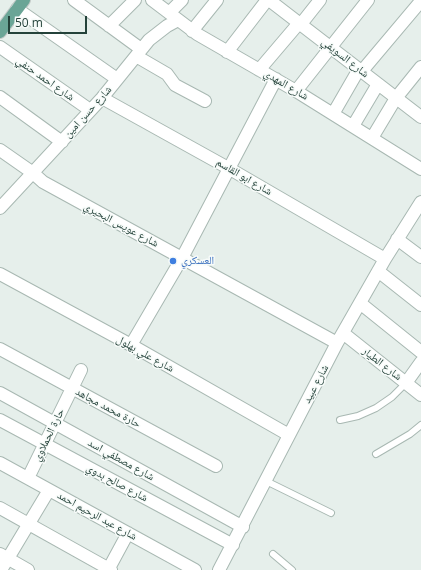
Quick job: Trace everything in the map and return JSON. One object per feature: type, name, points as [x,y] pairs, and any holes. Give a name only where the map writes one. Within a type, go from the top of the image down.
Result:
[{"type":"main road","points":[[0,32],[21,5]]},
{"type":"street","points":[[74,0],[109,26],[139,52],[168,74],[175,85],[205,101]]},
{"type":"street","points":[[109,26],[135,0]]},
{"type":"street","name":"شارع المهدي","points":[[152,0],[192,30],[227,52],[276,79],[421,168]]},
{"type":"street","name":"شارع حسن امين","points":[[1,204],[62,142],[102,98],[139,52],[157,32],[174,17],[182,0]]},
{"type":"street","points":[[192,30],[217,0]]},
{"type":"street","points":[[227,52],[268,0]]},
{"type":"street","name":"شارع السويفي","points":[[268,0],[421,117]]},
{"type":"street","points":[[260,70],[320,0]]},
{"type":"street","points":[[296,91],[368,0]]},
{"type":"street","points":[[333,114],[361,70],[421,1]]},
{"type":"street","points":[[21,5],[117,79]]},
{"type":"street","name":"شارع احمد حنفي","points":[[0,47],[90,110]]},
{"type":"street","points":[[372,138],[396,98],[421,67]]},
{"type":"street","points":[[131,345],[182,258],[276,79]]},
{"type":"street","points":[[353,126],[378,84]]},
{"type":"street","points":[[0,97],[62,142]]},
{"type":"street","name":"شارع ابو القاسم","points":[[102,98],[230,169],[385,259]]},
{"type":"street","name":"شارع عويس البحيري","points":[[0,150],[33,173],[43,182],[182,258],[340,338]]},
{"type":"street","name":"شارع عبيد","points":[[219,570],[243,527],[340,338],[385,259],[421,202]]},
{"type":"street","points":[[397,239],[421,257]]},
{"type":"street","points":[[378,271],[421,305]]},
{"type":"street","name":"شارع علي بهلول","points":[[0,274],[131,345],[289,435]]},
{"type":"street","points":[[360,303],[421,354],[406,383]]},
{"type":"street","name":"شارع الطيار","points":[[340,338],[421,395]]},
{"type":"street","name":"حارة محمد مجاهد","points":[[0,349],[216,466]]},
{"type":"street","name":"حارة الحملاوي","points":[[28,478],[81,370]]},
{"type":"street","name":"شارع مصطفي اسد","points":[[0,393],[243,527]]},
{"type":"street","name":"شارع صالح بدوي","points":[[0,420],[233,545]]},
{"type":"street","name":"شارع عبد الرحيم احمد","points":[[0,463],[195,570]]},
{"type":"street","points":[[1,570],[4,557],[29,524],[49,490]]},
{"type":"street","points":[[0,508],[109,570],[128,533]]},
{"type":"street","points":[[4,557],[28,570]]},
{"type":"lane","points":[[340,420],[358,416],[376,408],[392,397],[406,383]]},
{"type":"lane","points":[[376,454],[410,434],[421,425]]},
{"type":"lane","points":[[266,481],[330,513]]},
{"type":"lane","points":[[273,554],[292,570]]},
{"type":"place","name":"العسكري","points":[[173,261]]}]
